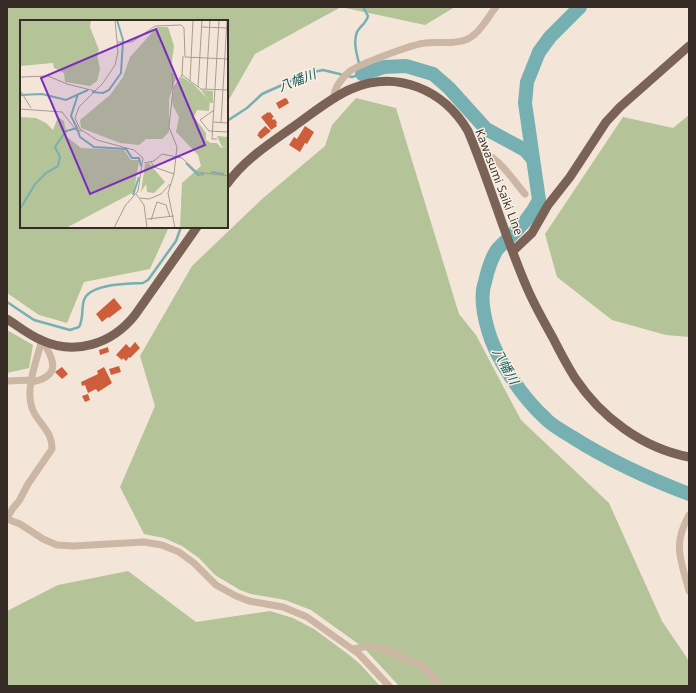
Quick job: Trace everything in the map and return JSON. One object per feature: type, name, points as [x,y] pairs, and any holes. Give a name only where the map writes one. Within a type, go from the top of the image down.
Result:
[{"type":"main road","points":[[513,251],[532,233],[548,205],[570,177],[606,122],[620,107],[689,46]]},
{"type":"main road","name":"Kawasumi Saiki Line","points":[[228,183],[248,160],[334,98],[351,89],[375,82],[399,82],[418,87],[435,96],[451,108],[463,123],[476,151],[528,289],[543,321],[574,377],[591,400],[611,419],[634,435],[659,448],[689,457]]},
{"type":"main road","points":[[7,319],[42,340],[56,345],[65,347],[83,347],[100,342],[116,334],[135,315],[196,228]]},
{"type":"street","points":[[334,98],[336,88],[352,70],[418,44],[465,40],[475,34],[496,7]]},
{"type":"street","points":[[476,151],[486,153],[495,159],[525,194]]},
{"type":"street","points":[[42,340],[32,381],[30,393],[31,406],[50,436],[52,449],[28,484],[7,519],[20,524],[43,539],[57,545],[73,546],[144,542],[171,548],[194,563],[210,580],[222,589],[249,601],[284,607],[296,611],[318,624],[353,648],[389,686]]},
{"type":"street","points":[[7,381],[32,381],[47,376],[51,371],[53,359],[42,340]]},
{"type":"street","points":[[689,515],[681,530],[679,543],[680,557],[689,591]]},
{"type":"street","points":[[353,648],[369,646],[383,649],[421,665],[437,682]]},
{"type":"green space","points":[[7,7],[341,7],[255,54],[228,101],[228,20],[20,20],[20,228],[169,228],[150,269],[84,282],[67,323],[39,315],[7,293]]},
{"type":"green space","points":[[341,7],[455,7],[425,25]]},
{"type":"green space","points":[[356,98],[396,108],[459,314],[476,335],[521,420],[609,503],[662,621],[687,658],[689,663],[689,686],[399,686],[364,648],[311,610],[285,600],[251,594],[240,590],[215,575],[199,558],[182,546],[164,538],[144,534],[120,487],[155,406],[140,356],[192,266],[262,199],[325,146],[332,125]]},
{"type":"green space","points":[[689,115],[689,337],[666,335],[612,320],[557,277],[545,234],[623,117],[673,128]]},
{"type":"green space","points":[[7,330],[33,345],[29,368],[7,373]]},
{"type":"green space","points":[[128,571],[196,622],[270,611],[293,618],[314,629],[348,654],[360,664],[380,686],[7,686],[7,611],[58,585]]},
{"type":"building","points":[[285,98],[289,103],[279,109],[276,103]]},
{"type":"building","points":[[270,112],[274,117],[272,118],[273,120],[275,119],[277,123],[277,126],[271,130],[261,117]]},
{"type":"building","points":[[265,126],[271,131],[261,139],[257,135]]},
{"type":"building","points":[[305,126],[314,132],[300,152],[289,145],[294,137],[297,139]]},
{"type":"building","points":[[114,298],[122,308],[102,322],[96,314]]},
{"type":"building","points":[[135,342],[140,348],[126,361],[123,358],[122,360],[116,355],[126,344],[130,348]]},
{"type":"building","points":[[108,347],[109,352],[100,355],[99,350]]},
{"type":"building","points":[[119,366],[121,372],[111,375],[109,369]]},
{"type":"building","points":[[62,367],[68,374],[62,379],[55,372]]},
{"type":"building","points":[[104,367],[112,383],[98,392],[96,389],[88,393],[85,385],[82,386],[81,382],[98,374],[97,371]]},
{"type":"building","points":[[88,394],[90,400],[85,402],[82,396]]},
{"type":"waterway","name":"八幡川","points":[[228,120],[247,108],[262,94],[309,73],[323,70],[352,77],[362,74],[356,53],[355,42],[357,32],[368,16],[363,7]]},
{"type":"waterway","name":"八幡川","points":[[580,7],[550,37],[539,52],[527,82],[525,103],[539,200],[526,220],[499,247],[493,256],[483,293],[485,318],[492,341],[503,365],[519,389],[548,421],[586,446],[658,482],[689,494]]},
{"type":"waterway","name":"八幡川","points":[[362,74],[384,67],[406,66],[433,74],[449,88],[486,129],[525,150],[533,159]]},
{"type":"waterway","name":"八幡川","points":[[7,302],[34,320],[70,330],[79,327],[84,300],[88,294],[102,287],[120,284],[143,283],[148,280],[176,241],[181,228]]}]
